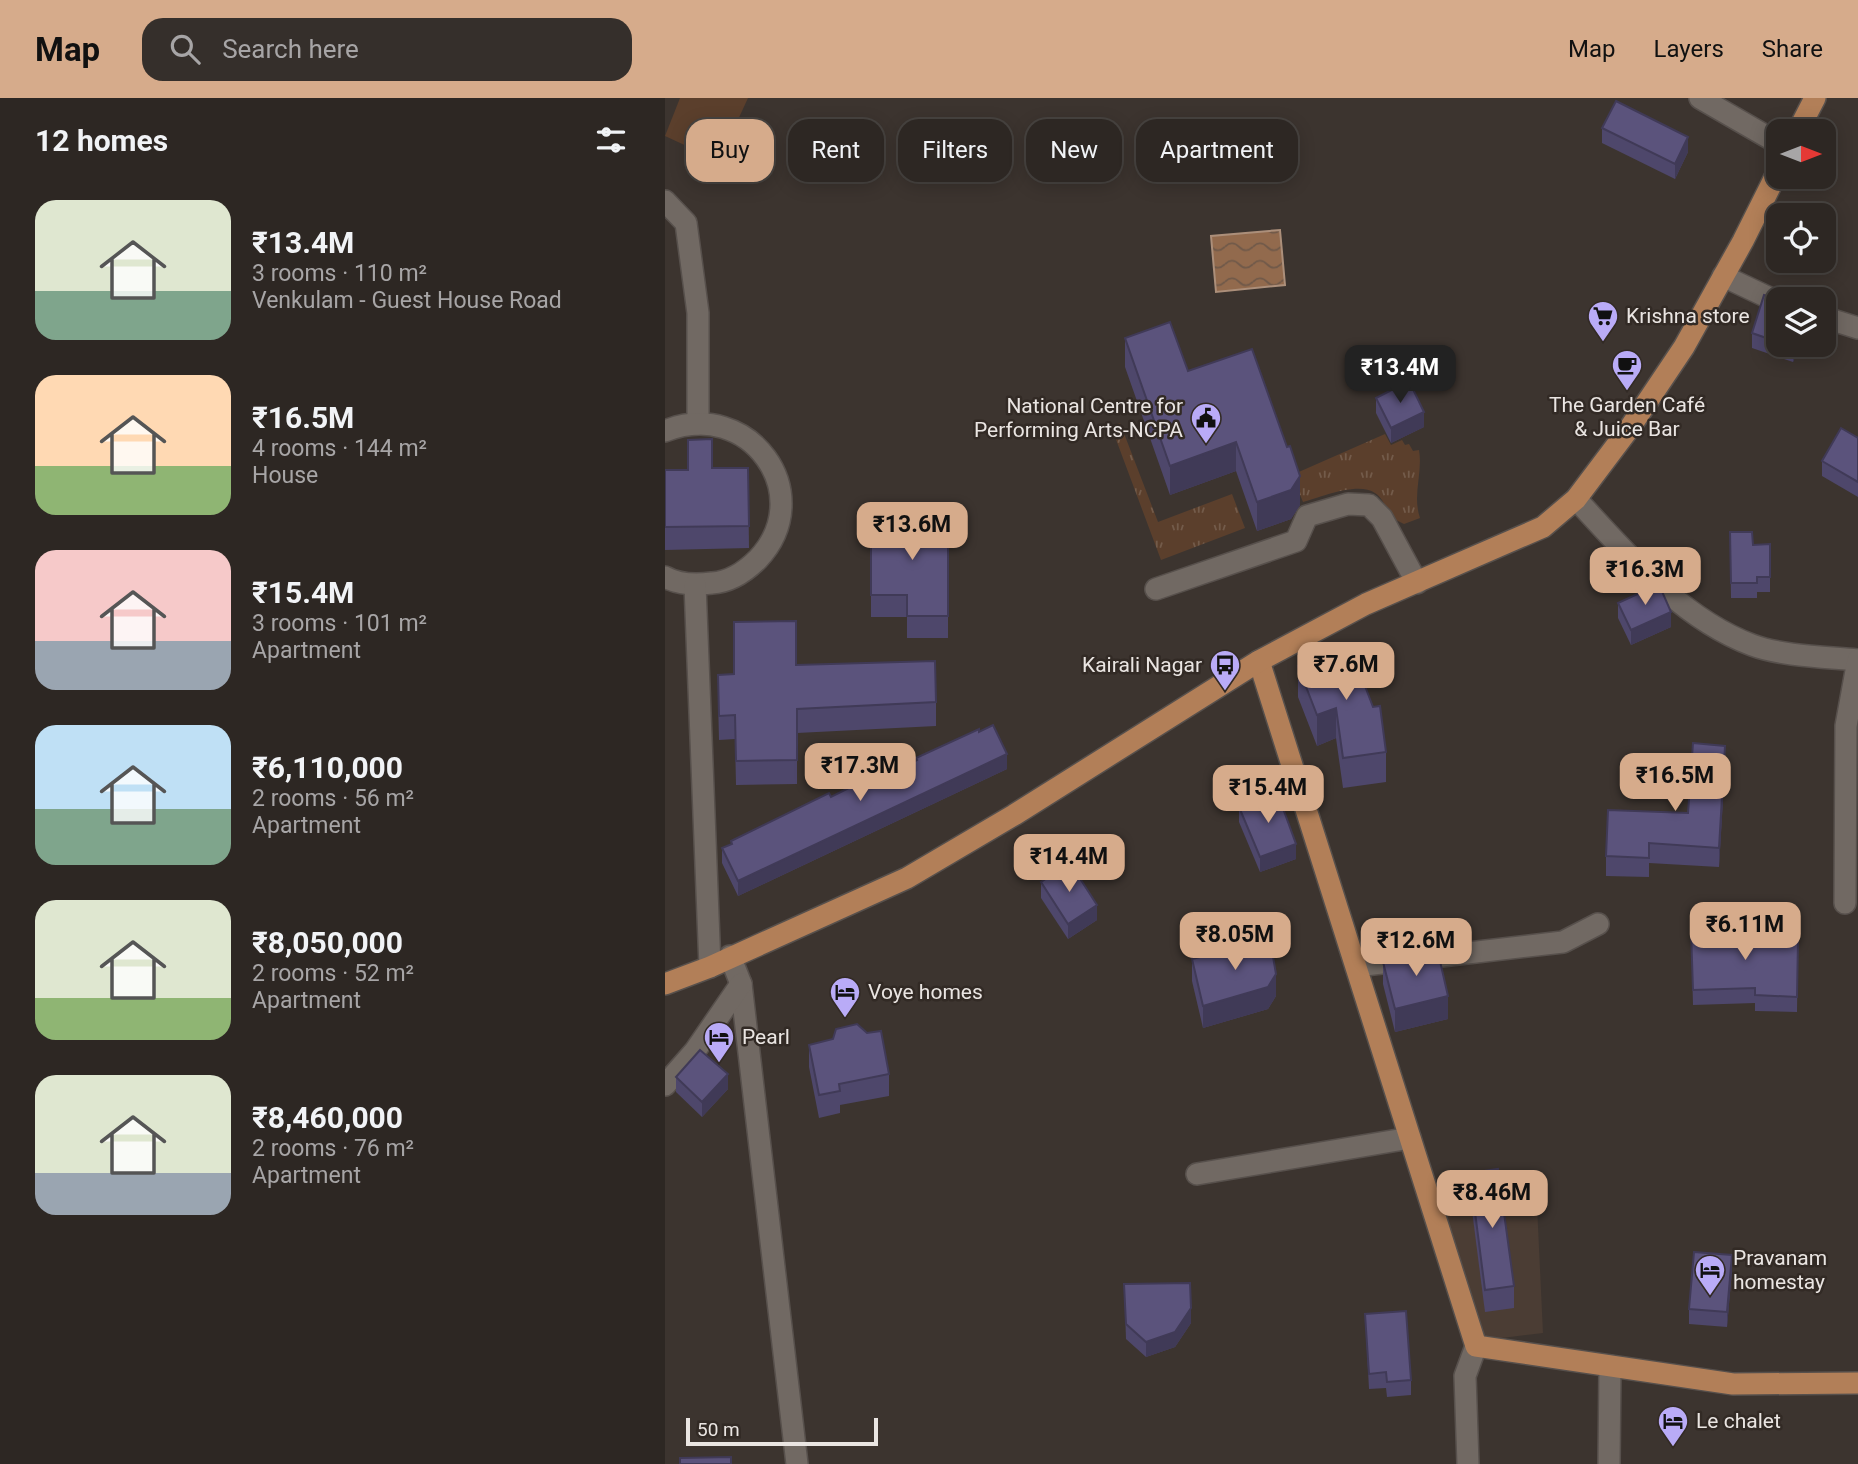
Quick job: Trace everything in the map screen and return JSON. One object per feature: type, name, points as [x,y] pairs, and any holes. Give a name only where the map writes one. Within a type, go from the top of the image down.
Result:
[{"type":"main road","points":[[1804,119],[1815,98]]},
{"type":"main road","points":[[665,984],[710,967],[907,878],[1014,815],[1259,661],[1366,604],[1543,527],[1576,499],[1631,426],[1684,347],[1769,189]]},
{"type":"main road","points":[[1259,661],[1476,1346],[1733,1384],[1858,1383]]},
{"type":"street","points":[[1700,98],[1766,137]]},
{"type":"street","points":[[665,201],[686,223],[698,313],[698,424]]},
{"type":"street","points":[[1723,276],[1766,296]]},
{"type":"street","points":[[1836,321],[1858,328]]},
{"type":"street","points":[[665,431],[682,424],[709,423],[736,430],[758,447],[773,470],[781,497],[778,524],[767,550],[748,570],[723,582],[695,585],[665,577]]},
{"type":"street","points":[[1576,499],[1640,568],[1685,606],[1718,629],[1754,646],[1858,660],[1846,726],[1845,904]]},
{"type":"street","points":[[1156,590],[1296,541],[1307,516],[1348,504],[1369,505],[1382,518],[1417,583]]},
{"type":"street","points":[[695,585],[710,967]]},
{"type":"street","points":[[1356,966],[1563,942],[1598,924]]},
{"type":"street","points":[[730,956],[741,984],[797,1464]]},
{"type":"street","points":[[665,1085],[695,1051],[741,984]]},
{"type":"street","points":[[1197,1174],[1410,1138]]},
{"type":"street","points":[[1468,1464],[1465,1376],[1476,1346]]},
{"type":"street","points":[[1609,1464],[1610,1366]]},
{"type":"shaded area","points":[[1536,1184],[1543,1333],[1477,1341],[1430,1186]]},
{"type":"green space","points":[[680,98],[748,98],[738,119],[686,119],[686,146],[665,136]]},
{"type":"green space","points":[[1120,423],[1158,522],[1232,494],[1245,528],[1161,560],[1111,426]]},
{"type":"green space","points":[[1385,434],[1391,445],[1402,440],[1405,445],[1409,444],[1413,451],[1419,450],[1417,501],[1420,518],[1404,524],[1390,517],[1380,498],[1368,490],[1339,491],[1303,502],[1292,475]]},
{"type":"water","points":[[1280,230],[1285,285],[1216,292],[1211,236]]},
{"type":"building","points":[[1616,101],[1688,137],[1675,164],[1602,128]]},
{"type":"building","points":[[1764,295],[1766,296],[1766,338],[1752,333]]},
{"type":"building","name":"National Centre for Performing Arts-NCPA","points":[[1170,322],[1188,371],[1252,349],[1300,476],[1291,490],[1257,502],[1236,442],[1170,466],[1125,338]]},
{"type":"building","points":[[1409,381],[1424,412],[1391,428],[1376,398]]},
{"type":"building","points":[[1841,428],[1858,438],[1858,482],[1822,461]]},
{"type":"building","points":[[712,439],[712,468],[748,468],[749,526],[665,527],[665,470],[688,470],[688,440]]},
{"type":"building","points":[[871,517],[948,517],[948,616],[907,616],[907,595],[871,595]]},
{"type":"building","points":[[1730,532],[1752,532],[1753,545],[1770,544],[1770,577],[1757,577],[1757,583],[1731,583]]},
{"type":"building","points":[[1657,585],[1671,612],[1631,630],[1618,603]]},
{"type":"building","points":[[796,621],[796,665],[935,661],[936,702],[797,709],[797,760],[736,761],[735,715],[719,716],[718,675],[734,674],[734,622]]},
{"type":"building","points":[[1350,647],[1373,707],[1380,706],[1386,752],[1343,758],[1336,708],[1317,715],[1298,666]]},
{"type":"building","points":[[993,725],[1007,754],[738,881],[722,848],[732,844],[731,841],[829,793],[831,797],[877,774],[879,779],[917,760],[916,758]]},
{"type":"building","points":[[1693,743],[1725,746],[1719,848],[1649,843],[1649,858],[1606,856],[1608,810],[1688,813]]},
{"type":"building","points":[[1277,792],[1296,844],[1260,857],[1239,807]]},
{"type":"building","points":[[1070,863],[1097,905],[1068,924],[1041,882]]},
{"type":"building","points":[[1727,929],[1782,932],[1782,938],[1798,939],[1797,997],[1755,995],[1755,988],[1693,990],[1691,931]]},
{"type":"building","points":[[1270,939],[1276,974],[1268,987],[1203,1006],[1192,959]]},
{"type":"building","points":[[1437,948],[1448,996],[1395,1009],[1383,962],[1396,959],[1395,953]]},
{"type":"building","points":[[857,1024],[867,1033],[881,1031],[889,1074],[839,1084],[840,1091],[819,1095],[809,1045],[833,1039],[836,1029]]},
{"type":"building","points":[[700,1050],[728,1074],[702,1102],[676,1077]]},
{"type":"building","points":[[1498,1169],[1514,1286],[1485,1290],[1470,1173]]},
{"type":"building","name":"Pravanam homestay","points":[[1694,1252],[1732,1255],[1727,1312],[1689,1309]]},
{"type":"building","points":[[1190,1283],[1191,1308],[1175,1332],[1146,1342],[1126,1324],[1124,1284]]},
{"type":"building","points":[[1406,1311],[1411,1380],[1387,1382],[1386,1372],[1369,1374],[1365,1314]]},
{"type":"building","points":[[731,1457],[731,1464],[680,1464],[680,1458]]},
{"type":"place","name":"Krishna store","points":[[1603,343]]},
{"type":"place","name":"The Garden Café & Juice Bar","points":[[1627,392]]},
{"type":"place","name":"National Centre for Performing Arts-NCPA","points":[[1206,445]]},
{"type":"place","name":"Kairali Nagar","points":[[1225,692]]},
{"type":"place","name":"Voye homes","points":[[845,1019]]},
{"type":"place","name":"Pearl","points":[[719,1064]]},
{"type":"place","name":"Pravanam homestay","points":[[1710,1297]]},
{"type":"place","name":"Le chalet","points":[[1673,1448]]}]
